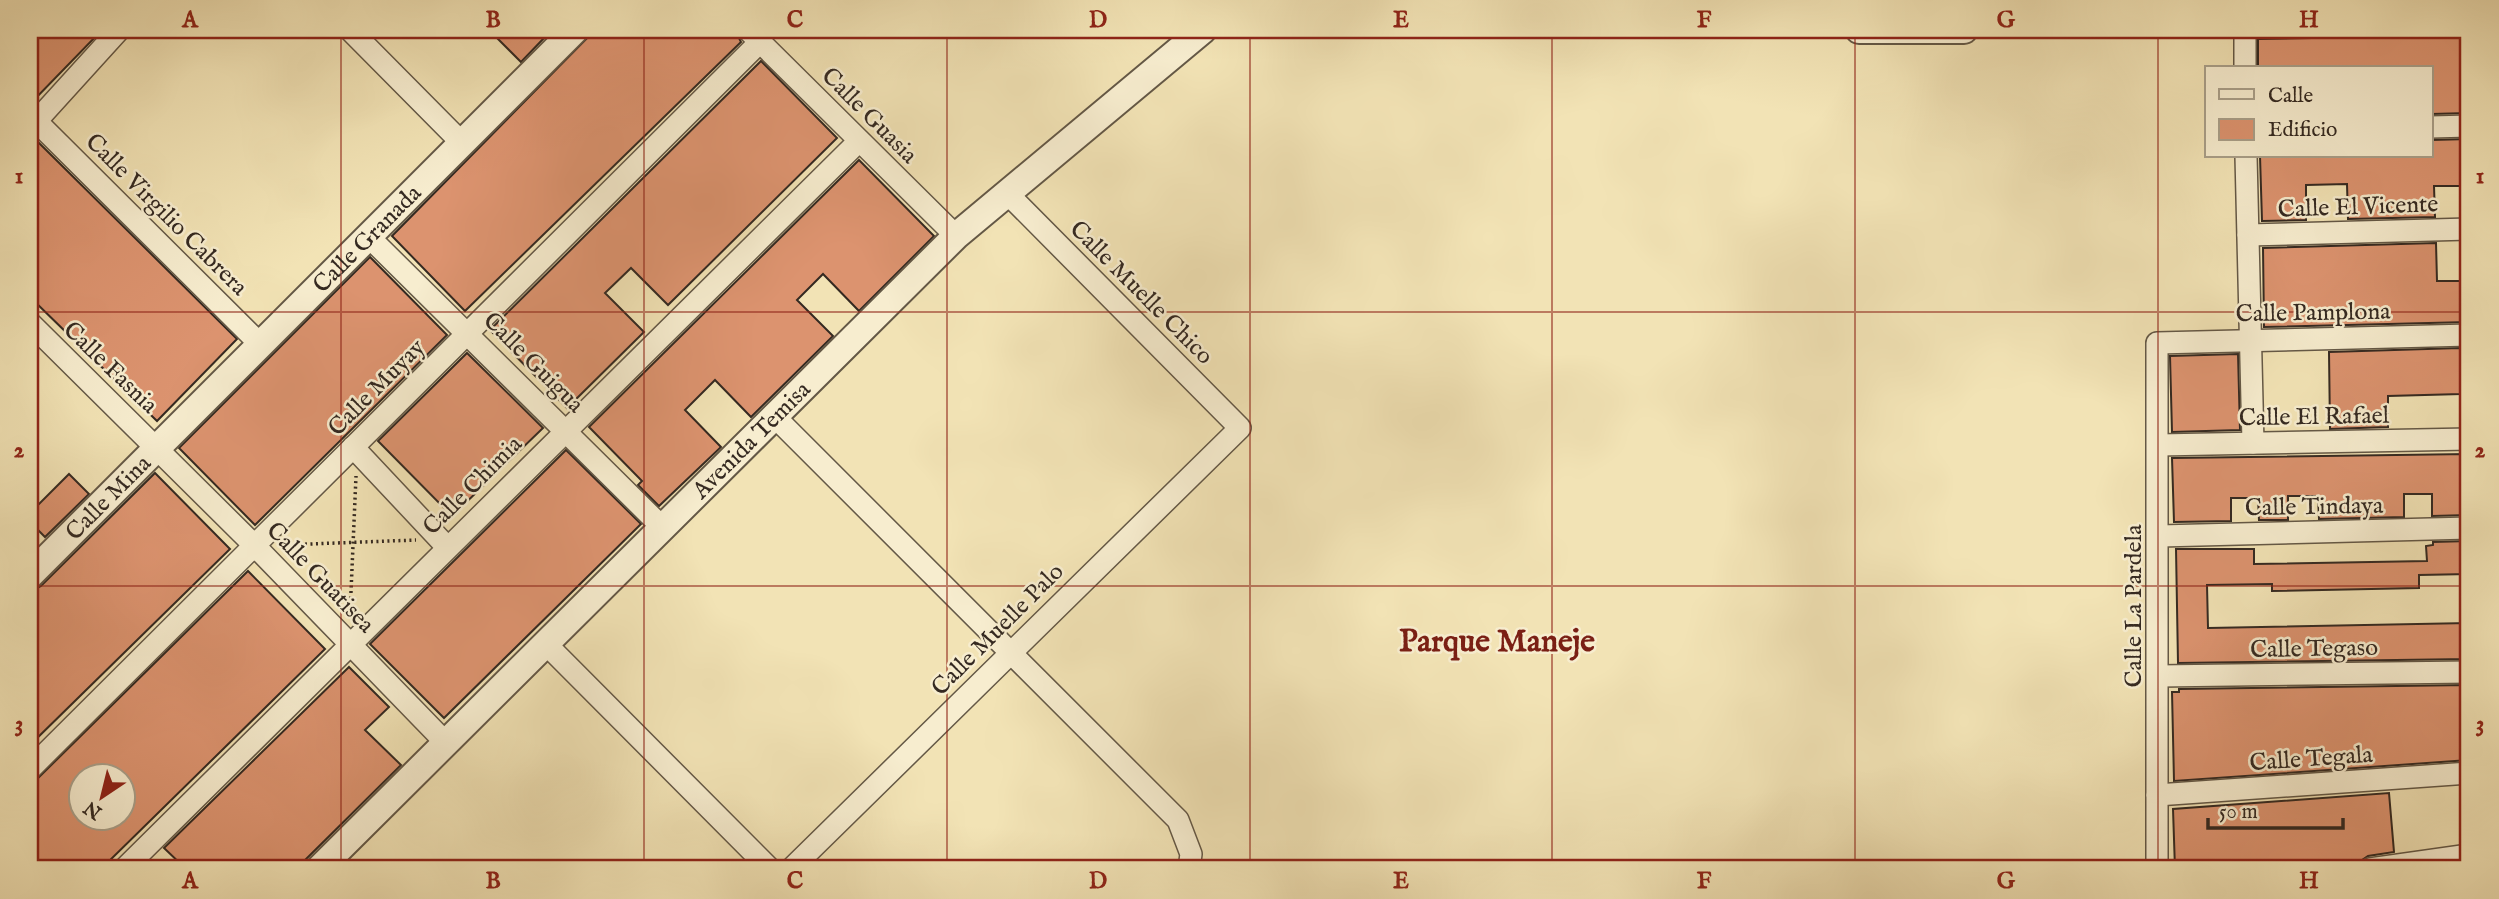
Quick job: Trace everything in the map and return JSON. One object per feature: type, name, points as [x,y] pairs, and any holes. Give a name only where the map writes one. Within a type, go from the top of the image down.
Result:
[{"type":"street","points":[[33,124],[119,30]]},
{"type":"street","points":[[350,30],[462,143]]},
{"type":"street","name":"Avenida Temisa","points":[[319,869],[956,236],[1203,30]]},
{"type":"street","points":[[1859,30],[1964,30]]},
{"type":"street","points":[[2245,30],[2245,66]]},
{"type":"street","name":"Calle Granada","points":[[156,447],[462,143],[563,34]]},
{"type":"street","name":"Calle Guasia","points":[[754,36],[956,236]]},
{"type":"street","name":"Calle Muyay","points":[[30,769],[358,452],[467,332],[754,36]]},
{"type":"street","name":"Calle Virgilio Cabrera","points":[[33,124],[261,345]]},
{"type":"street","points":[[2432,127],[2469,126]]},
{"type":"street","name":"Calle Chimia","points":[[124,869],[350,636],[447,547],[859,141]]},
{"type":"street","points":[[2246,158],[2253,443]]},
{"type":"street","name":"Calle Muelle Chico","points":[[1007,193],[1240,428]]},
{"type":"street","name":"Calle El Vicente","points":[[2248,235],[2469,229]]},
{"type":"street","name":"Calle Guigua","points":[[368,236],[662,527]]},
{"type":"street","name":"Calle Fasnia","points":[[30,323],[156,447]]},
{"type":"street","name":"Calle Pamplona","points":[[2157,343],[2469,335]]},
{"type":"street","name":"Calle La Pardela","points":[[2157,343],[2160,536],[2157,869]]},
{"type":"street","points":[[774,415],[1178,820],[1191,854],[1189,869]]},
{"type":"street","name":"Calle Muelle Palo","points":[[791,869],[1240,428]]},
{"type":"street","name":"Calle El Rafael","points":[[2159,445],[2469,439]]},
{"type":"street","name":"Calle Guatisea","points":[[156,447],[264,545],[447,744]]},
{"type":"street","name":"Calle Mina","points":[[30,575],[156,447]]},
{"type":"street","points":[[358,452],[447,547]]},
{"type":"street","name":"Calle Tindaya","points":[[2160,536],[2469,528]]},
{"type":"street","points":[[545,643],[770,869]]},
{"type":"street","name":"Calle Tegaso","points":[[2159,676],[2469,672]]},
{"type":"street","name":"Calle Tegala","points":[[2157,795],[2469,773]]},
{"type":"street","points":[[2370,869],[2469,855]]},
{"type":"path","points":[[350,636],[358,452]]},
{"type":"path","points":[[264,545],[422,540]]},
{"type":"building","points":[[30,30],[102,30],[30,104]]},
{"type":"building","points":[[489,30],[538,30],[545,37],[521,62]]},
{"type":"building","points":[[595,30],[735,30],[741,42],[465,311],[392,236]]},
{"type":"building","points":[[2469,35],[2469,113],[2432,114],[2432,66],[2258,66],[2258,39]]},
{"type":"building","points":[[761,61],[837,138],[668,305],[631,268],[605,293],[644,332],[567,408],[490,330]]},
{"type":"building","points":[[2469,139],[2469,186],[2434,186],[2435,217],[2348,219],[2347,184],[2306,185],[2306,220],[2262,221],[2260,158],[2432,158],[2432,140]]},
{"type":"building","points":[[38,142],[237,339],[157,421],[30,297],[30,150]]},
{"type":"building","points":[[859,160],[934,236],[859,311],[823,274],[797,300],[833,336],[751,417],[715,380],[685,410],[721,447],[659,506],[638,485],[642,481],[589,427]]},
{"type":"building","points":[[2436,243],[2437,281],[2469,281],[2469,322],[2264,327],[2263,248]]},
{"type":"building","points":[[370,257],[447,335],[255,525],[179,448]]},
{"type":"building","points":[[2460,348],[2461,394],[2388,396],[2388,427],[2330,429],[2329,352]]},
{"type":"building","points":[[467,353],[543,428],[452,516],[378,441]]},
{"type":"building","points":[[2238,354],[2240,430],[2172,432],[2170,356]]},
{"type":"building","points":[[566,450],[641,524],[444,718],[370,644]]},
{"type":"building","points":[[2469,454],[2469,515],[2432,516],[2432,494],[2404,494],[2404,517],[2319,519],[2318,496],[2288,496],[2288,520],[2259,520],[2258,498],[2231,498],[2231,521],[2174,522],[2172,458]]},
{"type":"building","points":[[155,473],[230,549],[30,745],[30,592],[41,586]]},
{"type":"building","points":[[69,474],[89,494],[45,537],[39,531],[30,540],[30,513]]},
{"type":"building","points":[[2469,541],[2469,574],[2419,575],[2419,588],[2272,591],[2272,584],[2207,585],[2208,628],[2469,623],[2469,659],[2178,663],[2176,549],[2254,549],[2254,564],[2427,561],[2426,546],[2433,545],[2433,542]]},
{"type":"building","points":[[248,571],[325,649],[101,869],[30,869],[30,786]]},
{"type":"building","points":[[349,667],[389,707],[365,730],[401,765],[296,869],[186,869],[164,848]]},
{"type":"building","points":[[2469,685],[2469,760],[2174,781],[2172,692],[2179,692],[2179,689]]},
{"type":"building","points":[[2389,793],[2394,852],[2368,856],[2359,862],[2296,869],[2175,869],[2173,809]]},
{"type":"district","name":"Parque Maneje","points":[[1497,640]]}]
